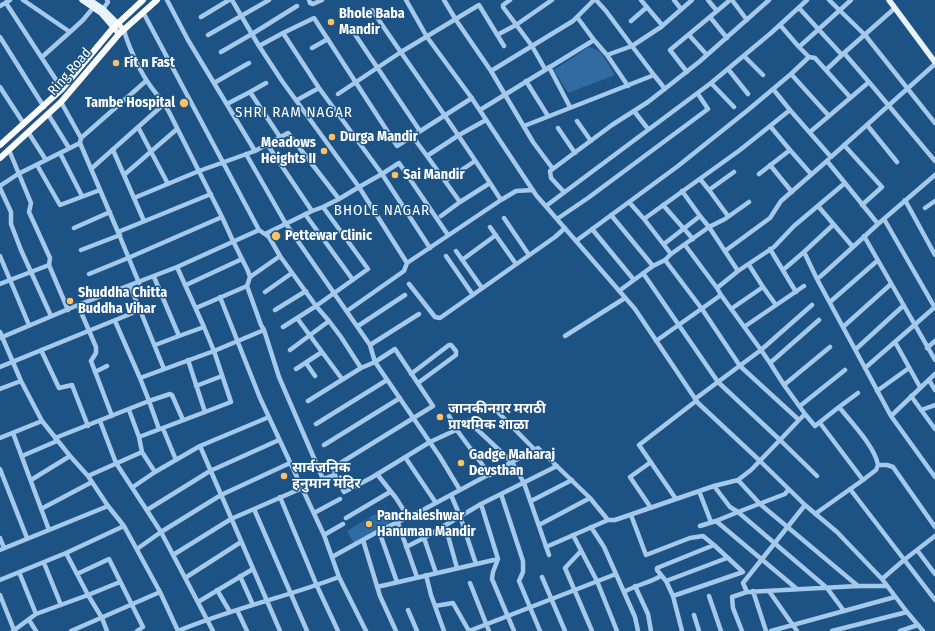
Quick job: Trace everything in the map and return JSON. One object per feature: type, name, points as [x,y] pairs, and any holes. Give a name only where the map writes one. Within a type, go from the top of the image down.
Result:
[{"type":"highway","name":"Ring Road","points":[[0,158],[61,102],[122,32],[157,0]]},
{"type":"highway","name":"Ring Road","points":[[1,141],[44,107],[62,89],[139,1]]},
{"type":"main road","points":[[82,0],[101,13],[122,32]]},
{"type":"main road","points":[[90,0],[103,9],[116,26]]},
{"type":"main road","points":[[889,0],[935,63]]},
{"type":"street","points":[[23,0],[70,32]]},
{"type":"street","points":[[103,9],[108,2],[107,0]]},
{"type":"street","points":[[167,0],[188,40],[255,151]]},
{"type":"street","points":[[200,17],[231,0],[282,81],[359,187],[407,263]]},
{"type":"street","points":[[208,35],[269,0]]},
{"type":"street","points":[[309,0],[310,3],[313,4],[322,0]]},
{"type":"street","points":[[406,0],[427,37],[472,98],[533,190],[635,309],[696,400],[760,460],[788,490],[837,532],[882,579],[906,612],[923,631]]},
{"type":"street","points":[[444,0],[491,71],[533,142],[553,169]]},
{"type":"street","points":[[476,0],[504,46]]},
{"type":"street","points":[[510,0],[503,5],[503,7],[547,68],[570,107]]},
{"type":"street","points":[[497,35],[516,25],[552,0]]},
{"type":"street","points":[[491,71],[573,21],[595,0],[606,11],[665,89]]},
{"type":"street","points":[[641,0],[662,25]]},
{"type":"street","points":[[674,0],[682,9]]},
{"type":"street","points":[[607,55],[632,46],[662,25],[692,0]]},
{"type":"street","points":[[708,0],[717,11]]},
{"type":"street","points":[[686,72],[670,50],[731,0],[747,20]]},
{"type":"street","points":[[564,192],[551,178],[550,171],[612,125],[634,112],[665,89],[727,38],[769,0]]},
{"type":"street","points":[[546,206],[648,129],[698,94],[728,70],[808,0]]},
{"type":"street","points":[[829,0],[865,35],[935,123]]},
{"type":"street","points":[[799,46],[851,0]]},
{"type":"street","points":[[0,6],[8,1],[62,89]]},
{"type":"street","points":[[338,94],[401,52],[479,5]]},
{"type":"street","points":[[221,52],[297,6]]},
{"type":"street","points":[[632,21],[647,7]]},
{"type":"street","points":[[42,57],[83,20],[93,8]]},
{"type":"street","points":[[799,8],[869,82],[935,162]]},
{"type":"street","points":[[826,70],[895,8]]},
{"type":"street","points":[[372,10],[459,135],[501,200]]},
{"type":"street","points":[[143,12],[259,230],[269,237],[280,256],[316,306],[329,321],[361,368]]},
{"type":"street","points":[[577,17],[607,55],[628,86]]},
{"type":"street","points":[[710,17],[727,38]]},
{"type":"street","points":[[259,46],[313,18],[315,19],[397,146],[472,98]]},
{"type":"street","points":[[780,25],[809,57],[815,58],[850,97]]},
{"type":"street","points":[[350,27],[420,131]]},
{"type":"street","points":[[122,32],[146,81],[164,104],[199,170],[250,276]]},
{"type":"street","points":[[283,34],[319,88],[382,174],[430,248]]},
{"type":"street","points":[[689,35],[707,55]]},
{"type":"street","points":[[0,37],[44,107]]},
{"type":"street","points":[[312,48],[328,39]]},
{"type":"street","points":[[480,110],[594,40]]},
{"type":"street","points":[[744,56],[763,75]]},
{"type":"street","points":[[576,241],[678,166],[773,89],[809,57]]},
{"type":"street","points":[[214,82],[249,63]]},
{"type":"street","points":[[724,251],[770,218],[781,201],[908,89],[935,63]]},
{"type":"street","points":[[728,70],[748,94]]},
{"type":"street","points":[[791,74],[829,116]]},
{"type":"street","points":[[524,126],[654,75]]},
{"type":"street","points":[[51,316],[21,250],[12,224],[11,212],[0,187],[18,174],[60,153],[81,140],[146,81]]},
{"type":"street","points":[[526,81],[548,116]]},
{"type":"street","points":[[810,132],[869,82]]},
{"type":"street","points":[[228,104],[266,83]]},
{"type":"street","points":[[711,83],[734,107]]},
{"type":"street","points":[[0,87],[24,124]]},
{"type":"street","points":[[297,100],[319,88]]},
{"type":"street","points":[[773,89],[831,157]]},
{"type":"street","points":[[250,92],[280,137]]},
{"type":"street","points":[[557,219],[588,198],[708,109],[698,94]]},
{"type":"street","points":[[61,102],[81,140],[91,169],[139,283]]},
{"type":"street","points":[[91,169],[164,104]]},
{"type":"street","points":[[644,219],[740,150],[790,110]]},
{"type":"street","points":[[634,112],[648,129]]},
{"type":"street","points":[[48,114],[69,148]]},
{"type":"street","points":[[427,156],[459,135],[486,120]]},
{"type":"street","points":[[577,121],[591,141]]},
{"type":"street","points":[[867,125],[897,162]]},
{"type":"street","points":[[770,126],[812,174]]},
{"type":"street","points":[[138,127],[168,184]]},
{"type":"street","points":[[558,128],[575,152]]},
{"type":"street","points":[[124,175],[177,129]]},
{"type":"street","points":[[28,132],[46,160]]},
{"type":"street","points":[[134,198],[199,170],[255,151],[288,133],[339,199]]},
{"type":"street","points":[[413,137],[460,202]]},
{"type":"street","points":[[267,144],[312,211]]},
{"type":"street","points":[[844,145],[882,187],[862,205]]},
{"type":"street","points":[[9,150],[31,203],[29,212],[50,258],[49,265],[68,310]]},
{"type":"street","points":[[113,150],[144,221]]},
{"type":"street","points":[[759,174],[790,150]]},
{"type":"street","points":[[60,153],[82,196]]},
{"type":"street","points":[[246,154],[286,224],[358,326],[370,345],[375,362],[430,442],[460,490]]},
{"type":"street","points":[[445,181],[475,161]]},
{"type":"street","points":[[827,161],[878,224]]},
{"type":"street","points":[[265,234],[339,199],[399,163],[448,235]]},
{"type":"street","points":[[37,165],[60,206],[100,190]]},
{"type":"street","points":[[770,165],[792,192]]},
{"type":"street","points":[[709,190],[734,172]]},
{"type":"street","points":[[817,278],[935,174]]},
{"type":"street","points":[[700,179],[728,216]]},
{"type":"street","points":[[441,216],[490,183]]},
{"type":"street","points":[[717,288],[738,271],[749,265],[770,249],[794,226],[845,183]]},
{"type":"street","points":[[347,311],[404,271],[407,263],[516,190],[533,190]]},
{"type":"street","points":[[682,192],[709,227],[738,271]]},
{"type":"street","points":[[81,250],[144,221],[211,194]]},
{"type":"street","points":[[905,200],[935,255]]},
{"type":"street","points":[[925,208],[935,200]]},
{"type":"street","points":[[629,202],[671,254]]},
{"type":"street","points":[[619,291],[643,273],[665,260],[671,254],[709,227],[726,219],[728,216],[749,202]]},
{"type":"street","points":[[664,205],[692,239]]},
{"type":"street","points":[[818,206],[852,247]]},
{"type":"street","points":[[283,327],[316,306],[368,269],[323,207]]},
{"type":"street","points":[[74,228],[110,212]]},
{"type":"street","points":[[305,214],[353,280]]},
{"type":"street","points":[[611,215],[654,266]]},
{"type":"street","points":[[664,244],[700,216]]},
{"type":"street","points":[[89,274],[222,217]]},
{"type":"street","points":[[504,218],[529,255]]},
{"type":"street","points":[[865,368],[935,308],[884,219]]},
{"type":"street","points":[[783,270],[833,224]]},
{"type":"street","points":[[490,227],[516,264]]},
{"type":"street","points":[[409,284],[437,319],[473,295],[565,228]]},
{"type":"street","points":[[592,229],[634,280]]},
{"type":"street","points":[[1,338],[28,325],[78,305],[154,277],[259,230]]},
{"type":"street","points":[[462,260],[496,235]]},
{"type":"street","points":[[864,236],[914,326],[935,360]]},
{"type":"street","points":[[685,245],[815,426],[858,393]]},
{"type":"street","points":[[770,249],[796,292]]},
{"type":"street","points":[[456,251],[482,288]]},
{"type":"street","points":[[804,252],[891,416],[935,477]]},
{"type":"street","points":[[0,256],[28,325]]},
{"type":"street","points":[[280,256],[250,276],[247,286],[260,325],[264,330],[279,377],[323,479]]},
{"type":"street","points":[[446,256],[473,295]]},
{"type":"street","points":[[186,285],[242,259]]},
{"type":"street","points":[[665,260],[702,309],[740,366],[799,420]]},
{"type":"street","points":[[830,302],[877,261]]},
{"type":"street","points":[[0,284],[32,273],[49,265]]},
{"type":"street","points":[[749,265],[776,305]]},
{"type":"street","points":[[140,437],[231,402],[214,351],[177,267]]},
{"type":"street","points":[[265,292],[292,273]]},
{"type":"street","points":[[643,273],[718,382],[817,476]]},
{"type":"street","points":[[154,277],[179,336]]},
{"type":"street","points":[[843,327],[891,284]]},
{"type":"street","points":[[130,286],[164,369]]},
{"type":"street","points":[[196,308],[247,286]]},
{"type":"street","points":[[744,327],[804,286]]},
{"type":"street","points":[[731,309],[763,287]]},
{"type":"street","points":[[275,310],[306,291]]},
{"type":"street","points":[[358,326],[404,295]]},
{"type":"street","points":[[656,341],[721,295]]},
{"type":"street","points":[[220,297],[268,417],[324,535],[339,577],[366,631]]},
{"type":"street","points":[[566,336],[625,298]]},
{"type":"street","points":[[78,305],[96,347],[96,353],[91,361],[112,416]]},
{"type":"street","points":[[676,499],[639,445],[760,350],[812,305]]},
{"type":"street","points":[[856,349],[903,306]]},
{"type":"street","points":[[0,366],[89,332],[140,310]]},
{"type":"street","points":[[370,345],[419,314]]},
{"type":"street","points":[[297,318],[342,379]]},
{"type":"street","points":[[770,363],[819,320]]},
{"type":"street","points":[[116,321],[161,430],[176,460]]},
{"type":"street","points":[[290,350],[329,321]]},
{"type":"street","points":[[155,345],[204,327]]},
{"type":"street","points":[[140,378],[214,351],[264,330]]},
{"type":"street","points":[[0,332],[1,338],[21,381],[42,421],[88,476],[108,506],[124,526],[160,592],[178,631],[207,619],[317,586],[339,577]]},
{"type":"street","points":[[927,348],[935,341]]},
{"type":"street","points":[[895,342],[920,387]]},
{"type":"street","points":[[411,374],[449,345],[451,345],[456,351],[456,355],[418,383]]},
{"type":"street","points":[[784,384],[830,347]]},
{"type":"street","points":[[308,401],[342,379],[375,362],[395,349],[433,406],[412,417],[334,467],[335,475],[344,492],[430,442],[458,429]]},
{"type":"street","points":[[41,350],[59,388],[72,385],[88,426]]},
{"type":"street","points":[[296,369],[322,352]]},
{"type":"street","points":[[188,360],[205,412]]},
{"type":"street","points":[[306,363],[315,376]]},
{"type":"street","points":[[94,372],[107,366]]},
{"type":"street","points":[[877,391],[909,368]]},
{"type":"street","points":[[800,406],[845,370]]},
{"type":"street","points":[[891,416],[910,396],[935,374]]},
{"type":"street","points":[[196,386],[222,376]]},
{"type":"street","points":[[316,424],[387,380]]},
{"type":"street","points":[[929,380],[935,390]]},
{"type":"street","points":[[0,389],[21,381]]},
{"type":"street","points":[[22,456],[56,439],[170,394],[172,395],[183,420]]},
{"type":"street","points":[[910,396],[935,429]]},
{"type":"street","points":[[324,445],[400,398]]},
{"type":"street","points":[[491,405],[534,450]]},
{"type":"street","points":[[921,410],[935,405]]},
{"type":"street","points":[[815,514],[876,470],[878,465],[875,454],[839,407]]},
{"type":"street","points":[[129,410],[140,437],[142,452],[155,472]]},
{"type":"street","points":[[546,547],[608,520],[615,520],[714,486],[738,480],[751,470],[805,414]]},
{"type":"street","points":[[449,416],[490,475]]},
{"type":"street","points":[[133,487],[155,472],[200,446],[268,417]]},
{"type":"street","points":[[0,438],[42,421]]},
{"type":"street","points":[[100,421],[116,463],[161,532],[213,631]]},
{"type":"street","points":[[468,421],[512,462],[524,483],[549,555]]},
{"type":"street","points":[[820,423],[863,480]]},
{"type":"street","points":[[13,433],[49,530]]},
{"type":"street","points":[[147,510],[210,470],[279,440]]},
{"type":"street","points":[[200,446],[280,631]]},
{"type":"street","points":[[332,557],[379,531],[398,523],[490,475],[538,448],[590,498],[608,520]]},
{"type":"street","points":[[88,476],[142,452]]},
{"type":"street","points":[[31,480],[70,456]]},
{"type":"street","points":[[405,457],[436,503]]},
{"type":"street","points":[[651,462],[630,477],[651,508]]},
{"type":"street","points":[[137,549],[161,532],[221,495],[290,463]]},
{"type":"street","points":[[878,465],[887,465],[893,468],[935,527]]},
{"type":"street","points":[[406,546],[424,538],[481,504],[557,466]]},
{"type":"street","points":[[0,469],[27,538]]},
{"type":"street","points":[[377,474],[396,498],[408,517]]},
{"type":"street","points":[[173,555],[231,519],[302,487],[335,475]]},
{"type":"street","points":[[531,501],[572,480]]},
{"type":"street","points":[[738,480],[760,504],[787,528],[858,586]]},
{"type":"street","points":[[41,509],[92,482]]},
{"type":"street","points":[[714,486],[730,507],[738,512],[827,588],[844,611]]},
{"type":"street","points":[[850,489],[935,600]]},
{"type":"street","points":[[700,526],[785,494],[788,490]]},
{"type":"street","points":[[699,491],[711,522]]},
{"type":"street","points":[[346,518],[390,492]]},
{"type":"street","points":[[501,494],[523,560],[523,572],[519,581],[540,631]]},
{"type":"street","points":[[451,495],[460,516],[476,564]]},
{"type":"street","points":[[280,497],[317,586],[338,631]]},
{"type":"street","points":[[539,525],[590,498]]},
{"type":"street","points":[[314,513],[340,499]]},
{"type":"street","points":[[481,504],[498,559],[492,579],[514,631]]},
{"type":"street","points":[[747,592],[743,583],[805,505]]},
{"type":"street","points":[[0,538],[2,549],[108,506]]},
{"type":"street","points":[[254,509],[307,631]]},
{"type":"street","points":[[630,515],[646,555],[690,538],[703,536],[748,576]]},
{"type":"street","points":[[716,521],[797,590]]},
{"type":"street","points":[[398,523],[417,577]]},
{"type":"street","points":[[324,535],[343,524]]},
{"type":"street","points":[[445,525],[457,568]]},
{"type":"street","points":[[0,580],[44,563],[124,526]]},
{"type":"street","points":[[591,527],[604,547],[635,616],[638,631]]},
{"type":"street","points":[[379,531],[397,582]]},
{"type":"street","points":[[573,535],[597,581],[617,631]]},
{"type":"street","points":[[882,579],[935,536]]},
{"type":"street","points":[[424,538],[436,573]]},
{"type":"street","points":[[363,540],[377,587],[396,631]]},
{"type":"street","points":[[185,578],[241,542]]},
{"type":"street","points":[[682,631],[673,596],[666,582],[660,576],[657,568],[714,545]]},
{"type":"street","points":[[917,550],[935,574]]},
{"type":"street","points":[[581,551],[566,568],[592,631]]},
{"type":"street","points":[[66,553],[102,618],[107,631]]},
{"type":"street","points":[[666,582],[727,558]]},
{"type":"street","points":[[77,574],[109,559],[143,627],[137,631]]},
{"type":"street","points":[[377,587],[498,559]]},
{"type":"street","points":[[44,563],[61,605]]},
{"type":"street","points":[[198,602],[253,569]]},
{"type":"street","points":[[673,596],[742,571]]},
{"type":"street","points":[[19,572],[36,614]]},
{"type":"street","points":[[435,606],[453,603],[469,631],[616,574]]},
{"type":"street","points":[[426,575],[444,631]]},
{"type":"street","points":[[240,576],[253,605]]},
{"type":"street","points":[[624,592],[635,586],[651,582],[660,576]]},
{"type":"street","points":[[542,577],[564,631]]},
{"type":"street","points":[[0,595],[14,631],[36,614],[120,582]]},
{"type":"street","points":[[470,582],[489,631]]},
{"type":"street","points":[[635,586],[648,614],[651,631]]},
{"type":"street","points":[[742,631],[733,608],[732,597],[747,592],[858,586],[888,586]]},
{"type":"street","points":[[217,590],[230,612]]},
{"type":"street","points":[[753,591],[766,631]]},
{"type":"street","points":[[770,591],[797,631]]},
{"type":"street","points":[[71,631],[160,592]]},
{"type":"street","points":[[709,596],[721,631]]},
{"type":"street","points":[[771,631],[895,597]]},
{"type":"street","points":[[237,610],[247,631]]},
{"type":"street","points":[[408,610],[417,631]]},
{"type":"street","points":[[832,631],[906,612]]},
{"type":"street","points":[[694,615],[699,631]]},
{"type":"street","points":[[29,620],[36,631]]},
{"type":"street","points":[[900,631],[918,624]]},
{"type":"shaded area","points":[[589,47],[600,51],[615,75],[568,93],[554,70]]},
{"type":"shaded area","points":[[382,510],[391,522],[354,543],[347,531]]},
{"type":"place","name":"Bhole Baba Mandir","points":[[331,22]]},
{"type":"place","name":"Fit n Fast","points":[[116,63]]},
{"type":"place","name":"Tambe Hospital","points":[[184,103]]},
{"type":"place","name":"Durga Mandir","points":[[332,137]]},
{"type":"place","name":"Meadows Heights II","points":[[324,151]]},
{"type":"place","name":"Sai Mandir","points":[[395,175]]},
{"type":"place","name":"Pettewar Clinic","points":[[276,236]]},
{"type":"place","name":"Shuddha Chitta Buddha Vihar","points":[[70,301]]},
{"type":"place","name":"जानकीनगर मराठी प्राथमिक शाळा","points":[[440,417]]},
{"type":"place","name":"Gadge Maharaj Devsthan","points":[[461,463]]},
{"type":"place","name":"सार्वजनिक हनुमान मंदिर","points":[[284,476]]},
{"type":"place","name":"Panchaleshwar Hanuman Mandir","points":[[369,524]]},
{"type":"district","name":"SHRI RAM NAGAR","points":[[294,113]]},
{"type":"district","name":"BHOLE NAGAR","points":[[382,211]]}]
